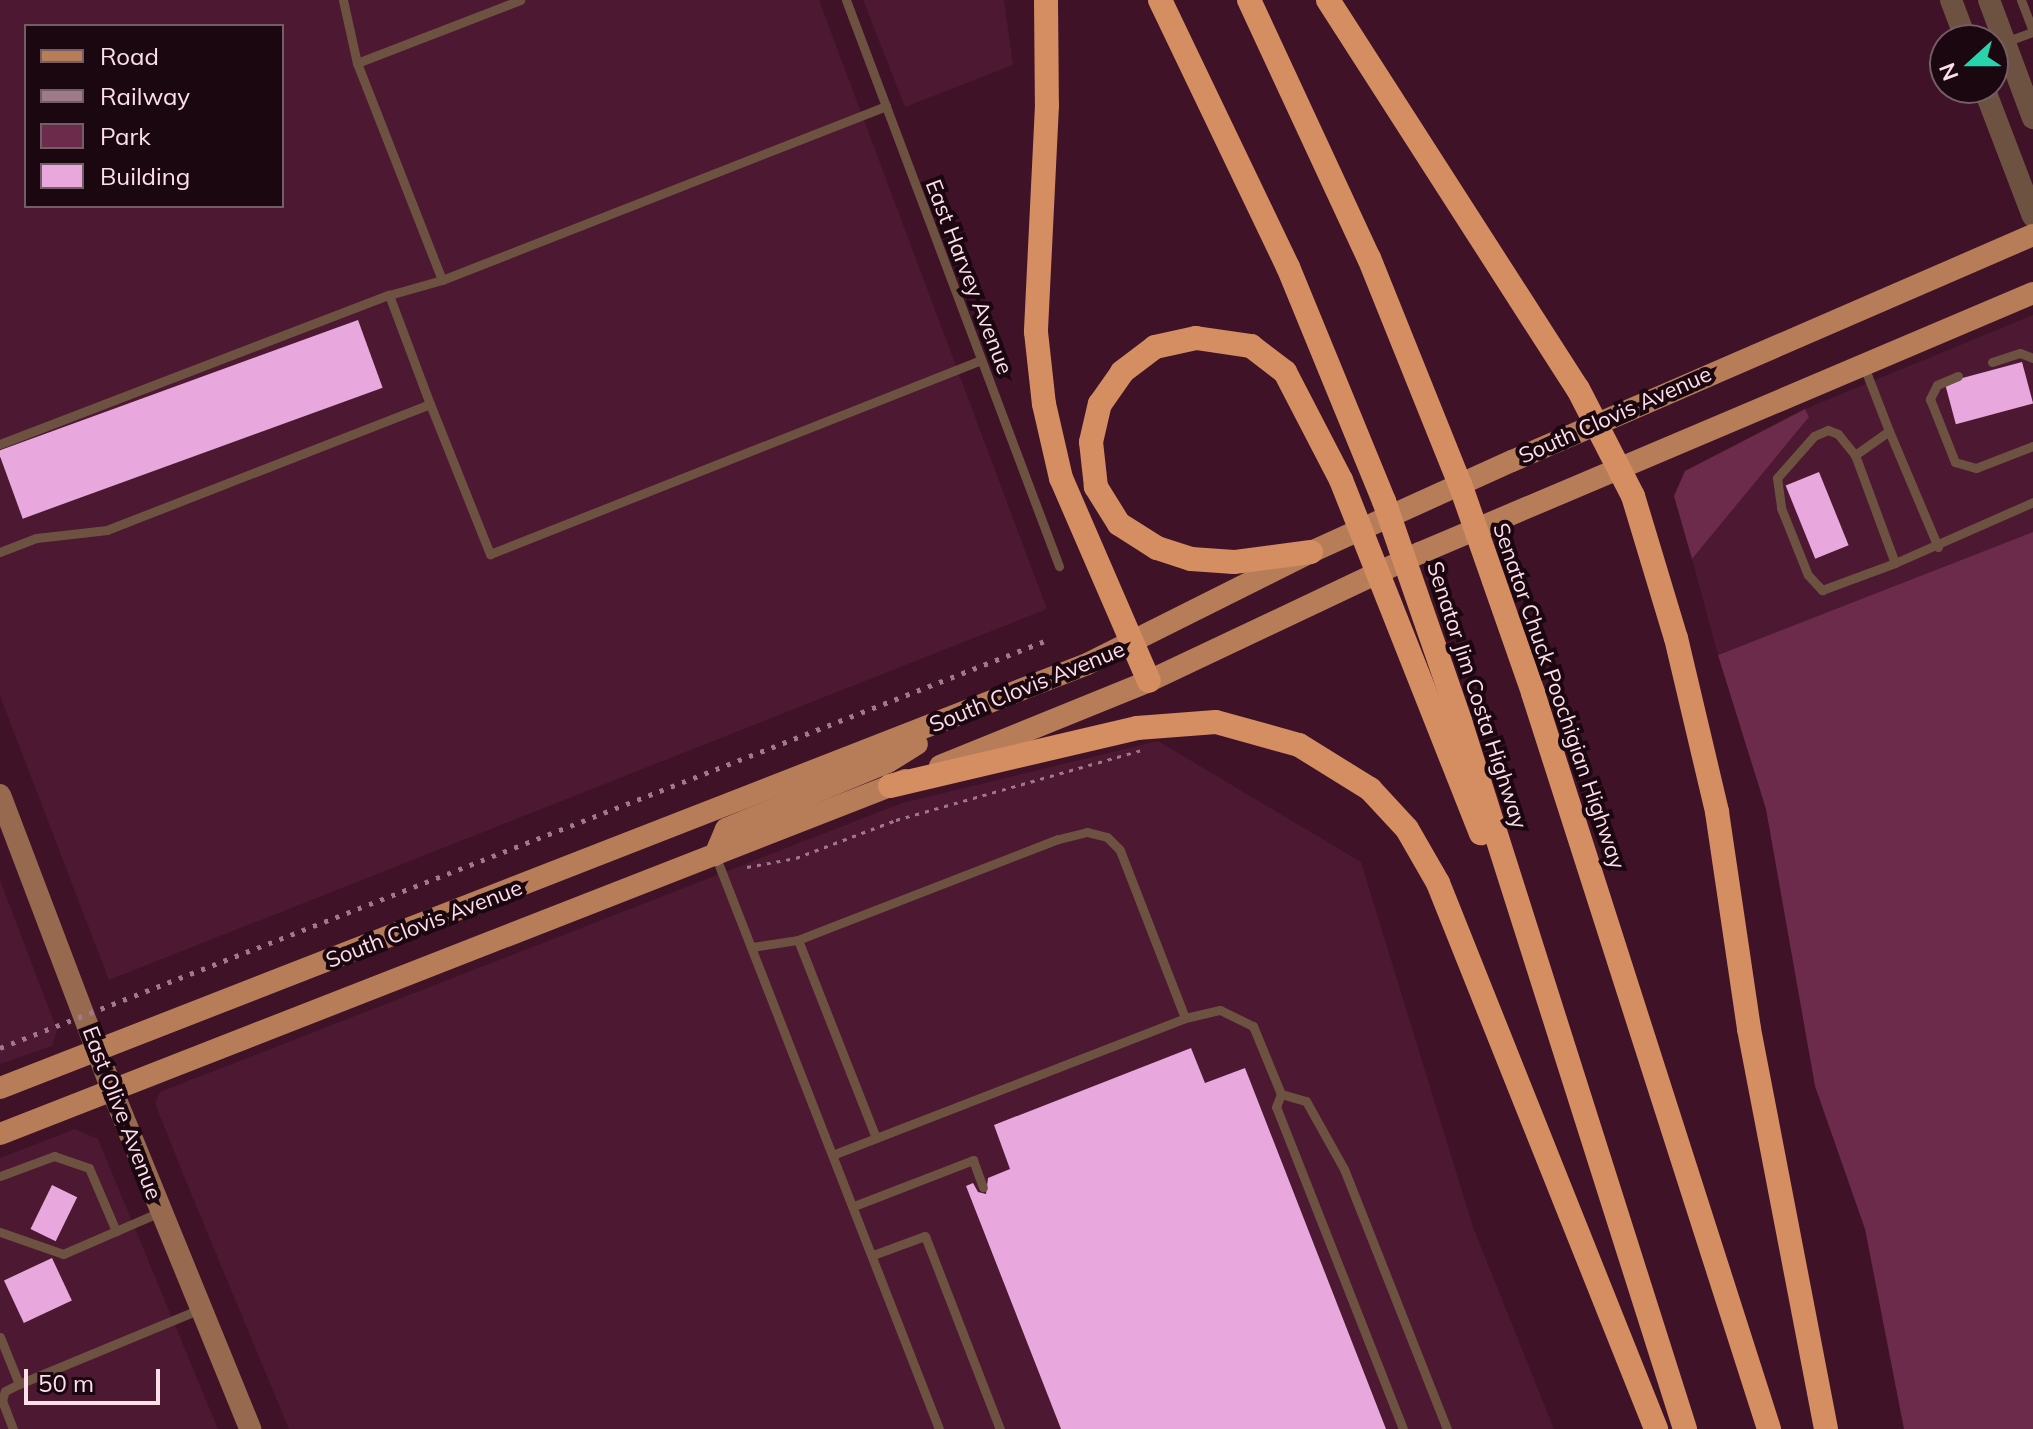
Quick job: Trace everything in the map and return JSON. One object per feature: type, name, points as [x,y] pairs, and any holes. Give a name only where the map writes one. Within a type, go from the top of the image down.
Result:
[{"type":"highway","points":[[1046,0],[1039,369],[1061,478],[1149,681]]},
{"type":"highway","name":"Senator Jim Costa Highway","points":[[1160,0],[1288,267],[1384,501],[1558,1029],[1685,1429]]},
{"type":"highway","name":"Senator Chuck Poochigian Highway","points":[[1249,0],[1369,258],[1460,484],[1533,693],[1769,1429]]},
{"type":"highway","points":[[1328,0],[1598,422],[1621,467],[1676,638],[1717,812],[1749,1029],[1826,1429]]},
{"type":"highway","points":[[1311,552],[1234,562],[1191,559],[1157,548],[1119,524],[1106,510],[1090,463],[1100,404],[1122,372],[1155,347],[1174,342],[1233,340],[1270,357],[1298,392],[1346,494],[1558,1029]]},
{"type":"highway","points":[[890,786],[1137,728],[1216,722],[1299,745],[1370,789],[1407,829],[1438,883],[1656,1429]]},
{"type":"main road","name":"South Clovis Avenue","points":[[0,1088],[966,713],[1132,644],[1311,552],[1598,422],[2033,235]]},
{"type":"main road","name":"South Clovis Avenue","points":[[0,1134],[715,855],[1149,681],[1326,595],[1862,363],[2033,293]]},
{"type":"main road","points":[[715,855],[726,829],[888,762],[966,713]]},
{"type":"main road","name":"East Olive Avenue","points":[[0,795],[160,1212],[250,1429]]},
{"type":"street","points":[[1951,0],[1960,24]]},
{"type":"street","points":[[1989,0],[1998,24]]},
{"type":"street","points":[[2009,53],[2033,118]]},
{"type":"street","points":[[1990,104],[2033,216]]},
{"type":"lane","points":[[343,0],[357,63],[442,280]]},
{"type":"lane","points":[[357,63],[520,0]]},
{"type":"lane","name":"East Harvey Avenue","points":[[846,0],[1059,566]]},
{"type":"lane","points":[[2009,41],[2033,32],[2021,0]]},
{"type":"lane","points":[[0,444],[389,295],[442,280],[886,106]]},
{"type":"lane","points":[[389,295],[490,554],[981,360]]},
{"type":"lane","points":[[1992,362],[2020,353],[2033,358]]},
{"type":"lane","points":[[1862,363],[1938,547]]},
{"type":"lane","points":[[1958,376],[1937,385],[1930,399],[1947,446],[1967,469],[2033,446]]},
{"type":"lane","points":[[0,552],[36,538],[107,530],[430,404]]},
{"type":"lane","points":[[1895,563],[1855,455],[1838,434],[1828,430],[1814,436],[1777,478],[1781,508],[1808,575],[1822,590],[1895,563],[1938,547],[2033,502]]},
{"type":"lane","points":[[1855,455],[1889,431]]},
{"type":"lane","points":[[752,947],[798,940],[1087,832],[1107,837],[1120,850],[1185,1018]]},
{"type":"lane","points":[[715,855],[835,1154],[939,1429]]},
{"type":"lane","points":[[798,940],[876,1138]]},
{"type":"lane","points":[[835,1154],[1185,1018],[1220,1010],[1253,1026],[1281,1094],[1276,1107],[1403,1429]]},
{"type":"lane","points":[[1281,1094],[1306,1101],[1344,1169],[1447,1429]]},
{"type":"lane","points":[[0,1176],[54,1156],[89,1168],[116,1231]]},
{"type":"lane","points":[[854,1206],[973,1160],[983,1187]]},
{"type":"lane","points":[[0,1232],[63,1254],[160,1212]]},
{"type":"lane","points":[[873,1255],[925,1236],[1000,1429]]},
{"type":"lane","points":[[13,1429],[2,1400],[5,1391],[200,1309]]},
{"type":"lane","points":[[0,1337],[19,1384]]},
{"type":"path","points":[[747,867],[796,858],[896,820],[1150,747]]},
{"type":"shaded area","points":[[0,0],[819,0],[1047,609],[109,980],[0,696]]},
{"type":"shaded area","points":[[863,0],[1004,0],[1013,65],[905,107]]},
{"type":"shaded area","points":[[2033,315],[2033,532],[1718,655],[1692,559],[1809,417],[1805,409]]},
{"type":"shaded area","points":[[1158,741],[1361,862],[1473,1227],[1554,1429],[289,1429],[155,1103],[160,1092],[902,803]]},
{"type":"shaded area","points":[[0,880],[57,1030],[52,1046],[0,1064]]},
{"type":"shaded area","points":[[75,1129],[98,1139],[218,1429],[0,1429],[0,1158]]},
{"type":"green space","points":[[1805,409],[1809,417],[1692,559],[1674,496],[1685,471]]},
{"type":"green space","points":[[2033,532],[2033,1429],[1904,1429],[1865,1229],[1815,1086],[1766,809],[1718,655]]},
{"type":"building","points":[[358,320],[383,388],[23,519],[0,450]]},
{"type":"building","points":[[2022,362],[2033,404],[1956,424],[1945,383]]},
{"type":"building","points":[[1819,472],[1849,545],[1815,559],[1786,485]]},
{"type":"building","points":[[1191,1048],[1205,1083],[1245,1068],[1386,1429],[1061,1429],[966,1186],[973,1183],[978,1192],[986,1194],[988,1178],[1010,1169],[994,1125]]},
{"type":"building","points":[[52,1185],[77,1197],[56,1241],[31,1229]]},
{"type":"building","points":[[52,1258],[72,1301],[24,1323],[4,1280]]},
{"type":"railway","points":[[0,1048],[1045,641]]}]
